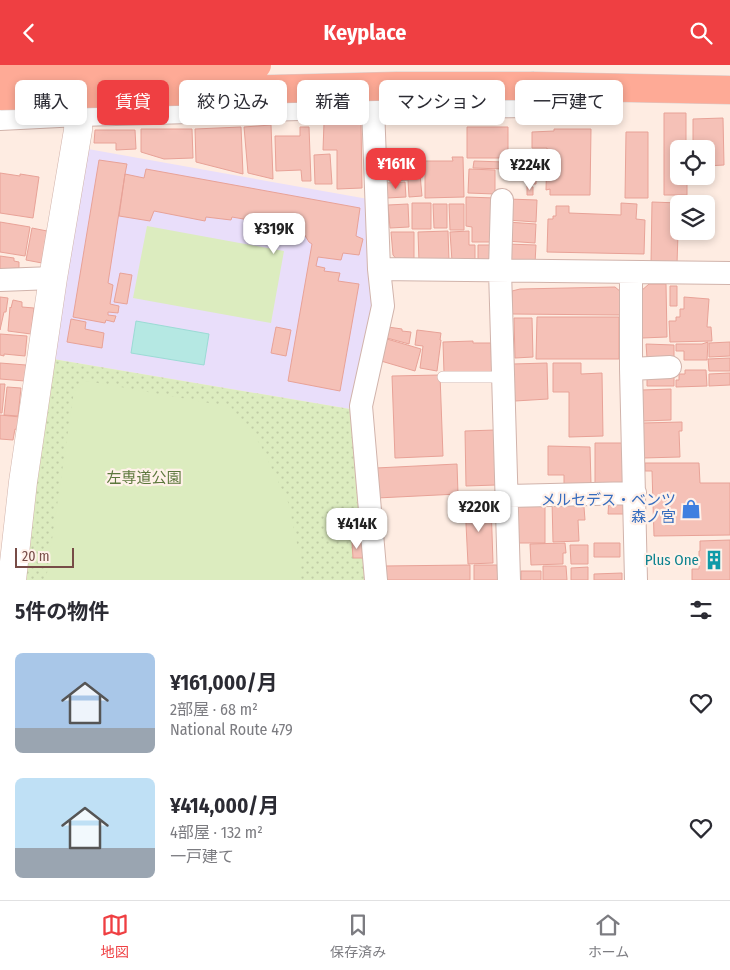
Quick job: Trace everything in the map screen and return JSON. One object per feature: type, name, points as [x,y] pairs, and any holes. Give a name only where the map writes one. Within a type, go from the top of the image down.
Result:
[{"type":"highway","points":[[0,72],[257,65]]},
{"type":"highway","points":[[0,96],[387,86],[534,86],[730,90]]},
{"type":"street","points":[[87,111],[538,106],[664,89]]},
{"type":"street","points":[[373,107],[383,306],[360,406],[376,580]]},
{"type":"street","points":[[0,119],[15,117]]},
{"type":"street","points":[[12,580],[23,482],[78,125]]},
{"type":"street","points":[[502,200],[500,271],[509,580]]},
{"type":"street","points":[[380,269],[730,273]]},
{"type":"street","points":[[632,272],[631,369],[636,580]]},
{"type":"street","points":[[0,280],[54,278]]},
{"type":"street","points":[[631,369],[670,367]]},
{"type":"street","points":[[507,496],[635,493]]},
{"type":"lane","points":[[443,377],[503,377]]},
{"type":"shaded area","points":[[88,149],[368,199],[375,304],[369,338],[350,402],[350,409],[53,359]]},
{"type":"green space","points":[[147,226],[284,251],[271,323],[133,298]]},
{"type":"green space","name":"左専道公園","points":[[53,359],[350,409],[365,580],[24,580]]},
{"type":"green space","name":"左専道公園","points":[[87,381],[231,407],[260,444],[288,502],[301,562],[300,580],[46,580],[74,391]]},
{"type":"water","points":[[136,321],[209,334],[204,365],[131,353]]},
{"type":"building","points":[[664,113],[686,113],[686,140],[670,140],[670,185],[687,185],[687,195],[664,195]]},
{"type":"building","points":[[723,118],[724,165],[715,166],[715,140],[693,140],[693,119]]},
{"type":"building","points":[[271,125],[273,179],[248,173],[244,127]]},
{"type":"building","points":[[324,125],[361,125],[362,188],[337,189],[337,150],[323,150]]},
{"type":"building","points":[[241,127],[243,174],[196,162],[195,129]]},
{"type":"building","points":[[300,127],[309,127],[311,181],[302,181],[301,170],[276,171],[275,136],[300,136]]},
{"type":"building","points":[[467,127],[508,127],[508,158],[467,158]]},
{"type":"building","points":[[141,129],[192,129],[193,158],[164,159],[141,152]]},
{"type":"building","points":[[554,129],[591,129],[590,195],[550,195],[550,189],[546,190],[547,148],[532,148],[532,132],[554,131]]},
{"type":"building","points":[[95,130],[135,130],[136,149],[116,150],[116,143],[94,143]]},
{"type":"building","points":[[626,132],[648,132],[648,198],[625,198]]},
{"type":"building","points":[[330,154],[332,184],[315,184],[314,155]]},
{"type":"building","points":[[452,157],[463,157],[464,197],[425,198],[425,161],[453,161]]},
{"type":"building","points":[[99,160],[127,164],[108,283],[113,285],[110,304],[119,306],[118,313],[108,312],[108,315],[116,316],[114,322],[106,320],[105,323],[73,317]]},
{"type":"building","points":[[474,161],[504,162],[504,169],[473,168]]},
{"type":"building","points":[[527,161],[536,161],[536,184],[527,184]]},
{"type":"building","points":[[419,163],[422,196],[409,197],[408,180],[389,181],[388,165]]},
{"type":"building","points":[[146,169],[360,208],[356,236],[363,239],[359,255],[343,253],[341,260],[318,257],[316,266],[325,268],[324,271],[340,273],[338,281],[359,284],[340,391],[288,381],[312,244],[301,229],[232,217],[231,220],[206,217],[205,221],[154,211],[150,221],[119,216],[125,174],[144,178]]},
{"type":"building","points":[[469,169],[495,170],[495,194],[468,193]]},
{"type":"building","points":[[0,173],[39,177],[33,218],[0,213]]},
{"type":"building","points":[[405,182],[406,197],[387,198],[386,183]]},
{"type":"building","points":[[527,186],[533,187],[533,195],[527,195]]},
{"type":"building","points":[[466,197],[495,198],[494,242],[472,242],[472,227],[466,226]]},
{"type":"building","points":[[508,199],[537,200],[536,222],[507,220]]},
{"type":"building","points":[[652,202],[670,203],[670,240],[678,240],[677,264],[651,263]]},
{"type":"building","points":[[412,203],[431,203],[431,229],[412,229]]},
{"type":"building","points":[[621,203],[637,204],[636,219],[645,220],[644,254],[547,252],[548,219],[553,219],[553,216],[556,216],[556,206],[569,206],[569,213],[621,215]]},
{"type":"building","points":[[408,204],[409,227],[390,228],[388,205]]},
{"type":"building","points":[[433,204],[447,204],[447,228],[434,228]]},
{"type":"building","points":[[449,204],[464,204],[464,230],[450,230]]},
{"type":"building","points":[[0,222],[30,227],[25,256],[0,252]]},
{"type":"building","points":[[507,222],[536,224],[535,243],[506,241]]},
{"type":"building","points":[[32,228],[47,231],[42,263],[26,260]]},
{"type":"building","points":[[448,231],[449,261],[419,262],[418,232]]},
{"type":"building","points":[[469,231],[469,245],[475,245],[475,261],[452,261],[450,232]]},
{"type":"building","points":[[391,232],[414,232],[414,261],[398,261],[393,255]]},
{"type":"building","points":[[506,244],[536,245],[535,263],[509,261]]},
{"type":"building","points":[[478,245],[495,245],[495,261],[478,262]]},
{"type":"building","points":[[0,256],[14,258],[14,261],[19,262],[19,268],[0,269]]},
{"type":"building","points":[[120,273],[132,275],[127,304],[114,302]]},
{"type":"building","points":[[649,284],[666,284],[667,337],[642,338],[641,291]]},
{"type":"building","points":[[670,286],[677,286],[677,306],[670,306]]},
{"type":"building","points":[[615,287],[621,292],[621,315],[512,314],[512,291],[520,289]]},
{"type":"building","points":[[0,297],[8,298],[0,330]]},
{"type":"building","points":[[684,297],[709,299],[707,327],[711,327],[712,341],[670,342],[669,321],[676,321],[676,317],[680,317],[680,309],[684,309]]},
{"type":"building","points":[[13,300],[22,302],[22,307],[34,308],[31,334],[8,331],[10,307]]},
{"type":"building","points":[[537,317],[619,317],[619,359],[536,359]]},
{"type":"building","points":[[514,318],[532,318],[533,357],[515,358]]},
{"type":"building","points":[[71,319],[86,322],[85,329],[104,333],[102,348],[67,342]]},
{"type":"building","points":[[276,327],[291,330],[286,356],[271,353]]},
{"type":"building","points":[[388,327],[411,332],[409,344],[387,338]]},
{"type":"building","points":[[417,330],[441,333],[437,371],[420,368],[423,346],[415,345]]},
{"type":"building","points":[[0,334],[27,336],[25,356],[0,355]]},
{"type":"building","points":[[387,339],[421,349],[415,371],[381,361]]},
{"type":"building","points":[[473,341],[473,343],[491,343],[492,372],[444,373],[443,342]]},
{"type":"building","points":[[708,342],[707,360],[684,360],[684,351],[676,351],[676,344],[702,344]]},
{"type":"building","points":[[730,342],[730,356],[709,357],[709,343]]},
{"type":"building","points":[[646,344],[674,345],[674,359],[647,358]]},
{"type":"building","points":[[730,358],[730,371],[709,371],[708,359]]},
{"type":"building","points":[[0,363],[26,365],[25,381],[0,379]]},
{"type":"building","points":[[547,363],[548,399],[515,401],[513,364]]},
{"type":"building","points":[[553,363],[581,363],[581,374],[602,373],[603,436],[569,437],[569,392],[553,392]]},
{"type":"building","points":[[685,370],[706,370],[707,386],[676,387],[676,380],[679,380],[679,374],[685,374]]},
{"type":"building","points":[[730,373],[730,385],[709,386],[709,374]]},
{"type":"building","points":[[647,374],[674,374],[674,386],[647,386]]},
{"type":"building","points":[[440,375],[443,456],[395,458],[392,376]]},
{"type":"building","points":[[0,384],[5,384],[2,413],[0,413]]},
{"type":"building","points":[[7,387],[21,388],[18,416],[4,415]]},
{"type":"building","points":[[671,389],[671,420],[643,421],[642,390]]},
{"type":"building","points":[[0,415],[20,417],[18,430],[15,429],[13,440],[0,439]]},
{"type":"building","points":[[682,422],[682,431],[679,431],[680,457],[643,458],[643,423]]},
{"type":"building","points":[[495,430],[496,485],[466,486],[465,431]]},
{"type":"building","points":[[595,443],[624,443],[624,486],[595,486]]},
{"type":"building","points":[[548,446],[590,447],[591,484],[564,484],[564,475],[548,475]]},
{"type":"building","name":"メルセデス・ベンツ 森ノ宮","points":[[645,463],[699,463],[700,483],[730,483],[730,535],[654,536],[652,471],[645,471]]},
{"type":"building","points":[[457,464],[458,494],[377,498],[376,468]]},
{"type":"building","points":[[609,498],[624,499],[624,514],[608,514]]},
{"type":"building","points":[[516,499],[545,499],[545,543],[516,543]]},
{"type":"building","points":[[552,500],[578,500],[578,507],[584,507],[585,520],[578,520],[579,541],[553,542]]},
{"type":"building","points":[[491,503],[493,563],[468,564],[465,504]]},
{"type":"building","name":"Plus One","points":[[730,540],[730,580],[692,580],[692,569],[699,569],[700,541]]},
{"type":"building","points":[[361,541],[363,558],[353,558],[352,542]]},
{"type":"building","points":[[565,543],[566,553],[563,553],[563,564],[531,565],[530,544]]},
{"type":"building","points":[[594,543],[620,543],[620,557],[594,557]]},
{"type":"building","points":[[570,545],[588,545],[588,564],[571,564]]},
{"type":"building","points":[[470,565],[470,580],[384,580],[384,566]]},
{"type":"building","points":[[474,565],[497,565],[498,580],[474,580]]},
{"type":"building","points":[[543,566],[566,566],[567,580],[543,580]]},
{"type":"building","points":[[588,567],[588,580],[571,580],[571,568]]},
{"type":"building","points":[[521,571],[541,571],[541,580],[521,580]]},
{"type":"building","points":[[622,573],[622,580],[594,580],[594,574]]},
{"type":"place","name":"メルセデス・ベンツ 森ノ宮","points":[[691,509]]},
{"type":"place","name":"Plus One","points":[[714,560]]}]
